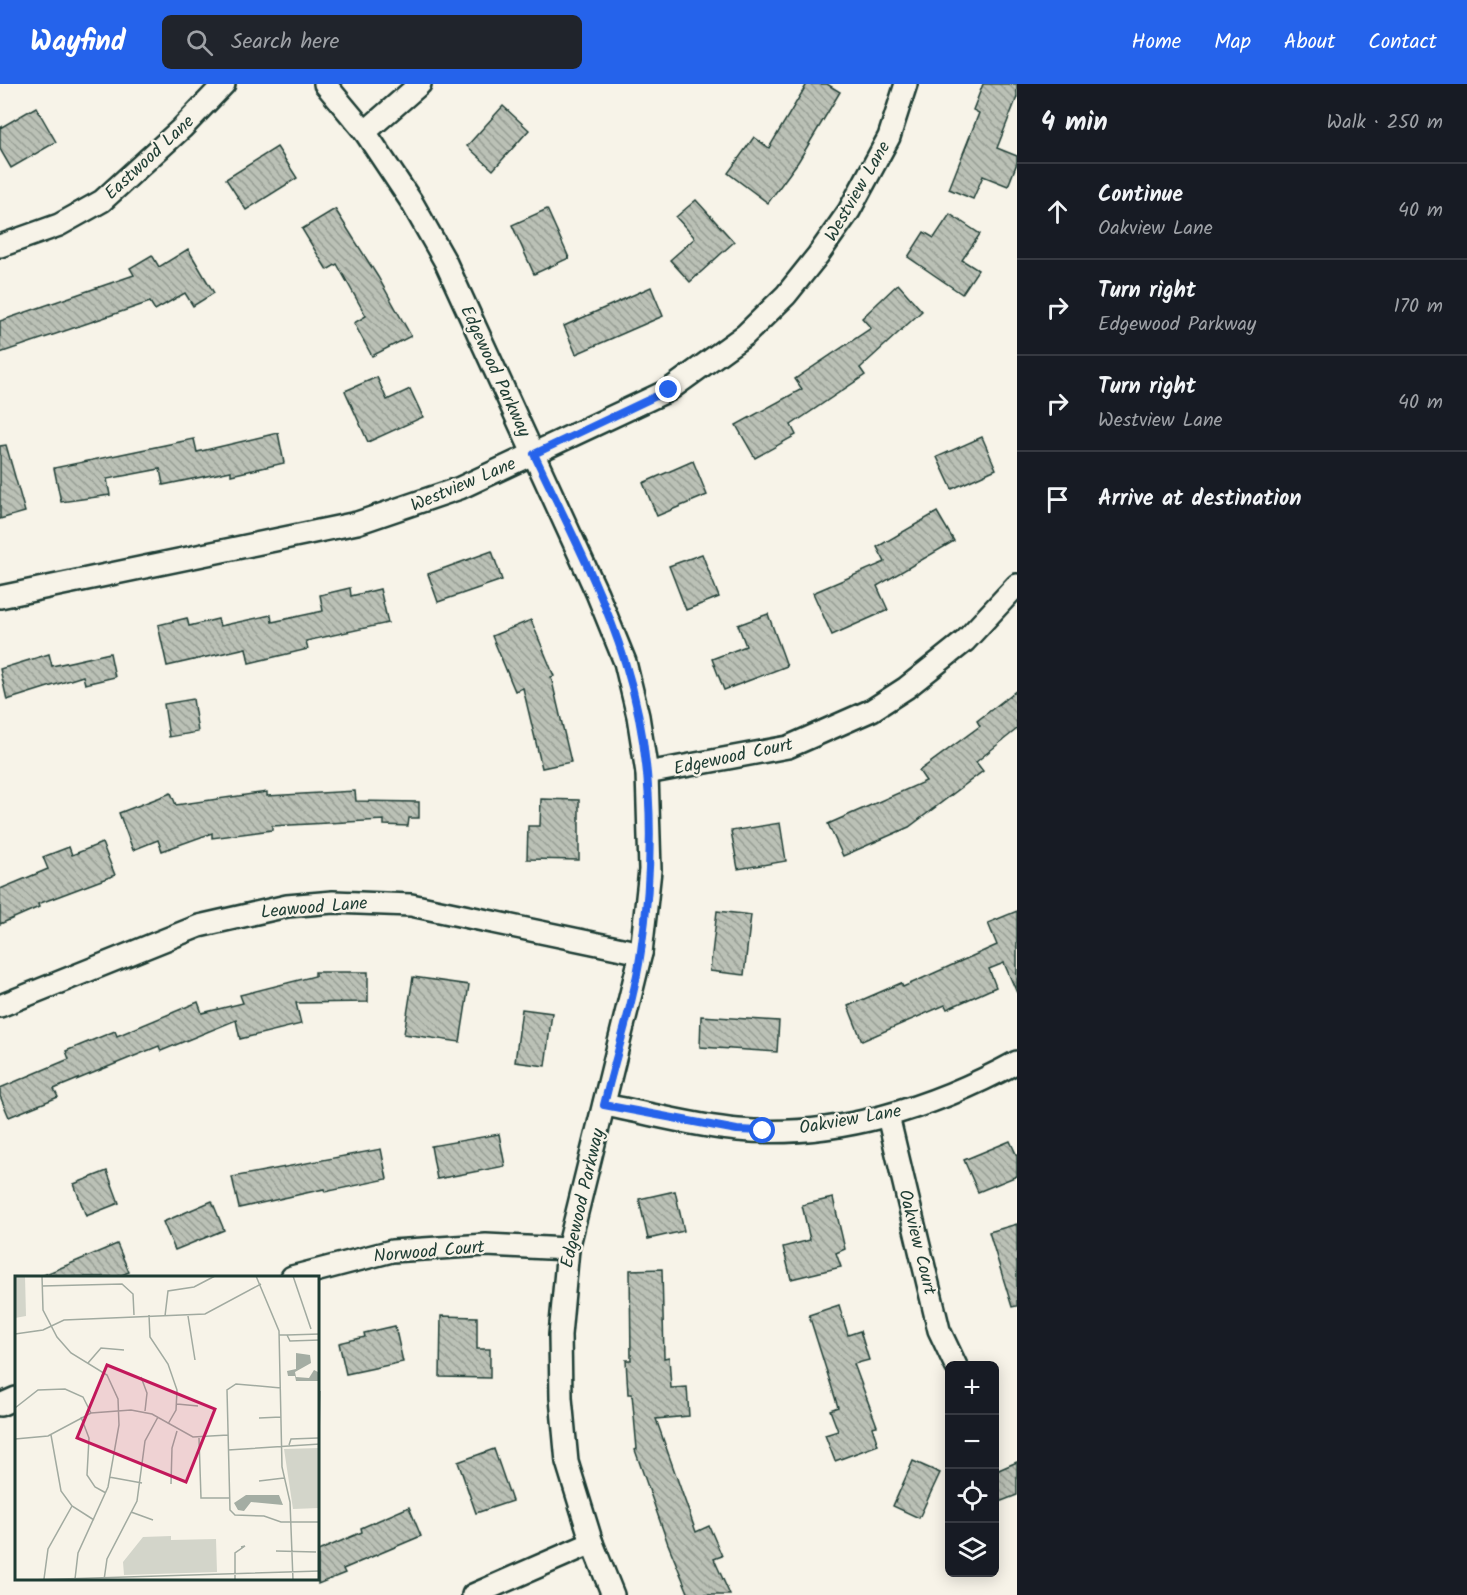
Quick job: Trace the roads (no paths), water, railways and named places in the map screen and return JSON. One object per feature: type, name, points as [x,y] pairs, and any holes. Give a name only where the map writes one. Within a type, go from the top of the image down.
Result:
[{"type":"street","name":"Eastwood Lane","points":[[0,246],[59,225],[102,201],[182,128],[224,84]]},
{"type":"street","name":"Edgewood Parkway","points":[[325,84],[365,132],[411,201],[445,261],[597,592],[625,662],[638,716],[647,773],[650,870],[641,953],[568,1249],[561,1305],[561,1398],[567,1462],[592,1543],[613,1595]]},
{"type":"street","points":[[365,132],[420,84]]},
{"type":"street","name":"Westview Lane","points":[[0,597],[357,523],[460,488],[669,390],[713,361],[745,335],[786,295],[818,255],[849,211],[889,137],[906,84]]},
{"type":"street","name":"Edgewood Court","points":[[647,773],[788,747],[872,710],[906,688],[965,641],[1017,585]]},
{"type":"street","name":"Leawood Lane","points":[[0,1006],[199,927],[287,906],[333,902],[411,905],[641,953]]},
{"type":"street","name":"Oakview Lane","points":[[604,1105],[737,1130],[809,1129],[888,1116],[955,1092],[1017,1062]]},
{"type":"street","name":"Oakview Court","points":[[888,1116],[939,1330],[954,1361]]},
{"type":"street","name":"Norwood Court","points":[[296,1276],[392,1251],[486,1245],[568,1249]]},
{"type":"street","points":[[0,1405],[15,1398]]},
{"type":"street","points":[[473,1595],[592,1543]]}]
